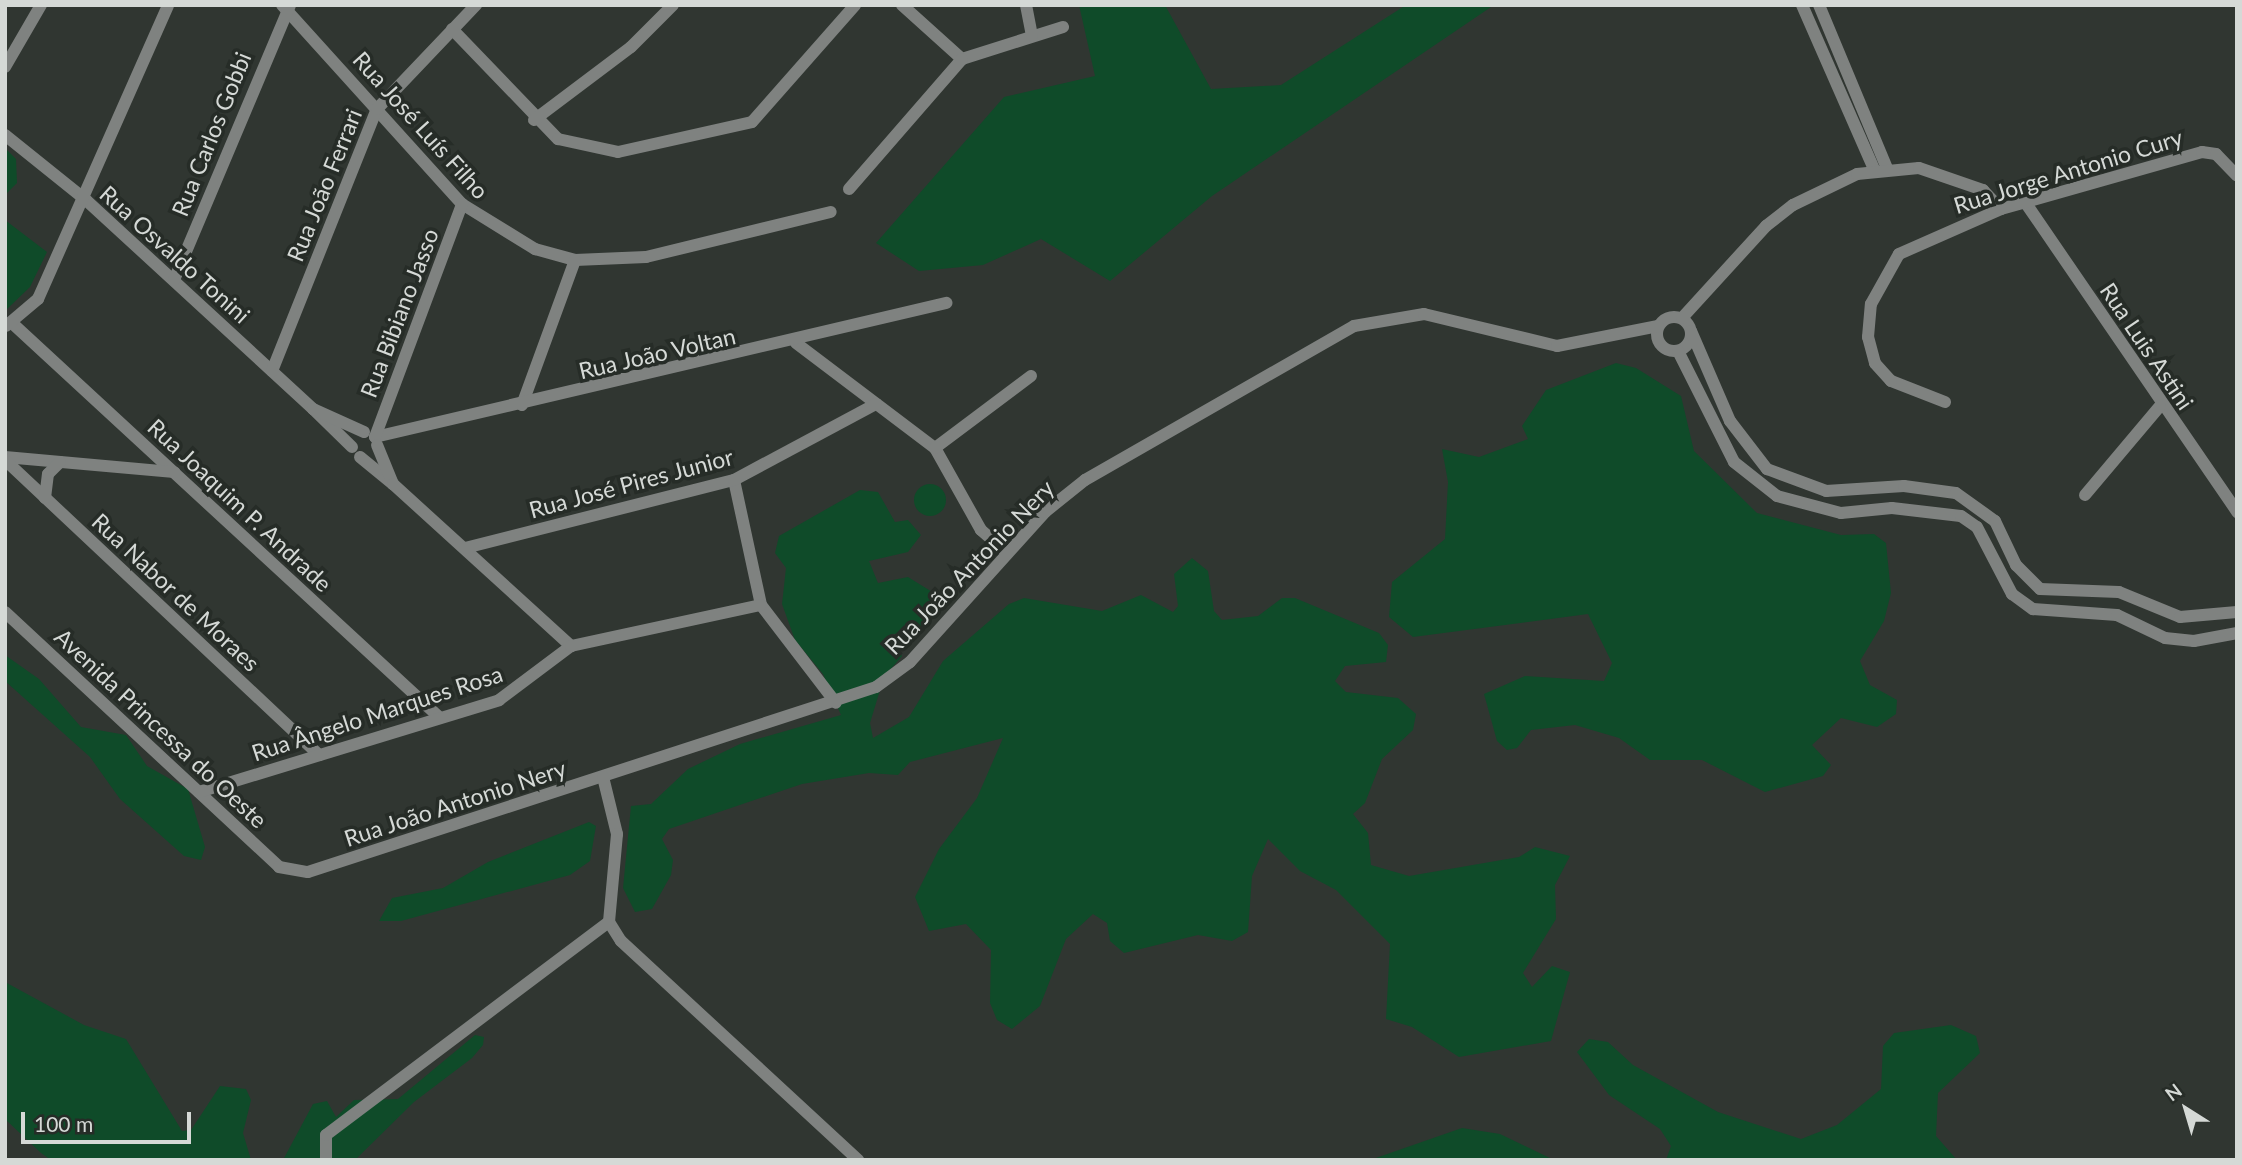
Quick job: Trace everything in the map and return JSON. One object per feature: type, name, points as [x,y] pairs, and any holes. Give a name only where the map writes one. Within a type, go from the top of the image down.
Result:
[{"type":"street","points":[[5,67],[41,5]]},
{"type":"street","points":[[9,325],[38,299],[87,201],[168,5]]},
{"type":"street","name":"Rua João Ferrari","points":[[272,371],[377,109],[476,5]]},
{"type":"street","points":[[534,120],[631,47],[673,5]]},
{"type":"street","points":[[452,29],[534,120],[558,139],[618,152],[752,122],[855,5]]},
{"type":"street","points":[[902,5],[962,59]]},
{"type":"street","points":[[1026,5],[1032,35]]},
{"type":"street","points":[[1819,5],[1881,169]]},
{"type":"street","points":[[1805,6],[1881,169]]},
{"type":"street","name":"Rua José Luís Filho","points":[[287,7],[462,204],[506,236],[575,260],[646,257],[831,212]]},
{"type":"street","name":"Rua Carlos Gobbi","points":[[174,280],[287,7]]},
{"type":"street","points":[[849,190],[962,59],[1063,26]]},
{"type":"street","name":"Rua Osvaldo Tonini","points":[[5,135],[87,201],[313,409],[356,452],[571,646]]},
{"type":"street","name":"Rua Jorge Antonio Cury","points":[[1945,402],[1891,381],[1875,363],[1868,337],[1871,304],[1899,254],[2001,209],[2202,152],[2216,154],[2237,176]]},
{"type":"street","points":[[2001,209],[1983,190],[1955,177],[1881,169],[1793,205],[1682,318],[1668,317],[1658,326],[1658,342],[1678,351],[1734,461],[1777,496],[1841,513],[1892,508],[1961,516],[1977,527],[2012,594],[2033,609],[2117,615],[2165,638],[2194,641],[2237,633]]},
{"type":"street","name":"Rua Luis Astini","points":[[2025,202],[2160,406],[2237,512]]},
{"type":"street","name":"Rua Bibiano Jasso","points":[[372,438],[462,204]]},
{"type":"street","points":[[522,405],[575,260]]},
{"type":"street","name":"Rua João Voltan","points":[[372,438],[796,343],[946,303]]},
{"type":"street","name":"Rua João Antonio Nery","points":[[291,872],[308,872],[836,703],[876,687],[910,662],[1006,552],[1085,480],[1354,326],[1424,314],[1557,346],[1658,326]]},
{"type":"street","points":[[1682,318],[1691,331],[1730,421],[1767,469],[1826,491],[1904,486],[1956,493],[1994,521],[2015,565],[2040,589],[2119,592],[2180,617],[2237,612]]},
{"type":"street","name":"Rua Joaquim P. Andrade","points":[[9,325],[174,472],[440,718]]},
{"type":"street","points":[[1678,351],[1691,331]]},
{"type":"street","points":[[796,343],[935,448],[981,530],[1006,552]]},
{"type":"street","points":[[935,448],[1031,376]]},
{"type":"street","name":"Rua José Pires Junior","points":[[465,548],[734,480],[876,404]]},
{"type":"street","points":[[2085,495],[2160,406]]},
{"type":"street","name":"Rua Osvaldo Tonini","points":[[313,409],[372,438],[393,484]]},
{"type":"street","points":[[356,452],[372,438]]},
{"type":"street","points":[[356,452],[372,456],[372,438]]},
{"type":"street","points":[[5,458],[174,472]]},
{"type":"street","name":"Rua Nabor de Moraes","points":[[5,458],[319,755]]},
{"type":"street","points":[[45,498],[48,474],[60,462]]},
{"type":"street","points":[[734,480],[761,605],[836,703]]},
{"type":"street","name":"Rua Ângelo Marques Rosa","points":[[199,792],[440,718],[515,691],[571,646],[761,605]]},
{"type":"street","name":"Avenida Princessa do Oeste","points":[[5,612],[199,792],[291,872]]},
{"type":"street","points":[[603,777],[617,834],[609,922],[621,941],[858,1160]]},
{"type":"street","points":[[326,1160],[326,1135],[609,922]]},
{"type":"green space","points":[[1079,5],[1165,5],[1211,89],[1281,85],[1406,5],[1494,5],[1212,196],[1110,281],[1041,239],[983,265],[919,271],[876,243],[1004,97],[1095,76]]},
{"type":"green space","points":[[5,148],[16,159],[17,183],[5,195]]},
{"type":"green space","points":[[5,220],[47,252],[30,287],[5,311]]},
{"type":"green space","points":[[1616,363],[1636,368],[1681,396],[1694,451],[1757,513],[1841,535],[1874,534],[1886,543],[1891,593],[1884,621],[1860,661],[1870,685],[1897,700],[1896,714],[1877,727],[1841,718],[1812,745],[1831,765],[1823,776],[1765,792],[1702,760],[1650,760],[1619,738],[1575,725],[1531,730],[1517,748],[1507,750],[1497,741],[1484,694],[1525,676],[1604,681],[1612,663],[1588,614],[1413,637],[1389,617],[1392,582],[1445,539],[1448,482],[1442,449],[1479,457],[1528,439],[1522,426],[1546,390]]},
{"type":"green space","points":[[930,484],[941,489],[946,500],[941,511],[930,516],[919,511],[914,500],[919,489]]},
{"type":"green space","points":[[860,490],[878,492],[895,522],[908,520],[921,535],[908,552],[869,561],[878,583],[908,577],[942,598],[917,633],[891,634],[902,656],[884,677],[870,723],[873,738],[909,717],[943,661],[1009,604],[1024,598],[1102,611],[1141,595],[1173,612],[1178,606],[1174,574],[1192,558],[1208,571],[1214,611],[1222,620],[1258,616],[1282,598],[1295,598],[1379,633],[1388,645],[1386,662],[1345,666],[1335,681],[1346,692],[1398,698],[1416,714],[1413,730],[1382,759],[1365,803],[1353,814],[1368,833],[1371,865],[1409,876],[1519,857],[1535,847],[1570,856],[1555,885],[1556,919],[1523,973],[1532,987],[1552,966],[1570,972],[1551,1041],[1459,1057],[1412,1027],[1386,1019],[1390,944],[1336,890],[1300,871],[1268,839],[1252,876],[1248,932],[1232,941],[1198,935],[1124,953],[1110,941],[1107,923],[1093,914],[1066,939],[1040,1006],[1012,1029],[997,1020],[990,1003],[991,950],[966,924],[929,931],[915,897],[939,849],[977,798],[1003,738],[910,762],[898,775],[869,773],[802,784],[669,829],[662,839],[673,860],[671,875],[652,909],[635,912],[623,888],[631,806],[651,804],[688,769],[740,744],[841,715],[823,674],[795,640],[782,604],[786,568],[775,553],[779,536]]},
{"type":"green space","points":[[5,655],[39,679],[81,727],[126,735],[147,766],[188,789],[205,847],[201,860],[184,856],[120,799],[90,757],[5,681]]},
{"type":"green space","points":[[589,822],[596,826],[590,861],[570,875],[401,921],[379,921],[392,898],[443,888],[488,862]]},
{"type":"green space","points":[[5,982],[84,1025],[126,1039],[182,1131],[191,1130],[220,1086],[246,1089],[251,1100],[243,1133],[251,1160],[51,1160],[41,1153],[5,1119]]},
{"type":"green space","points":[[1951,1025],[1976,1036],[1980,1053],[1938,1093],[1936,1136],[1957,1160],[1666,1160],[1671,1146],[1660,1129],[1609,1095],[1577,1052],[1589,1039],[1608,1042],[1633,1065],[1718,1112],[1801,1139],[1837,1125],[1881,1089],[1883,1046],[1894,1033]]},
{"type":"green space","points":[[475,1035],[484,1037],[483,1045],[472,1058],[414,1102],[355,1160],[283,1160],[313,1104],[327,1101],[336,1117],[354,1100],[398,1099]]},
{"type":"green space","points":[[1462,1128],[1500,1134],[1554,1160],[1370,1160]]}]
